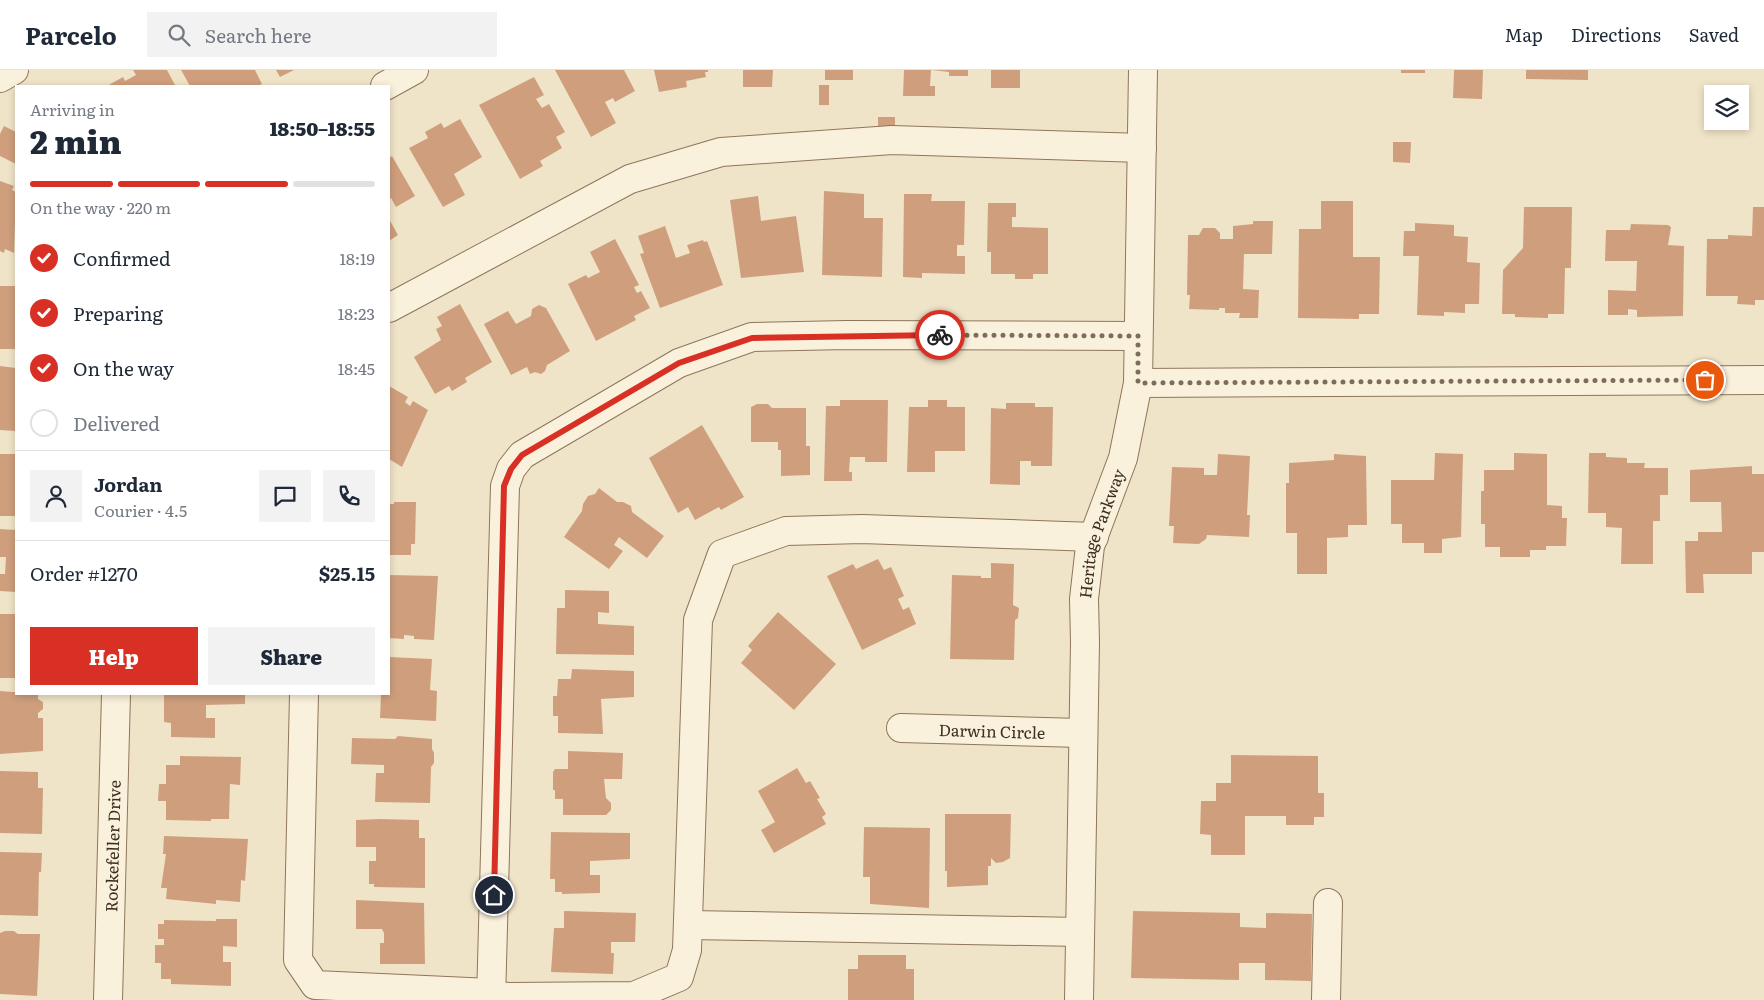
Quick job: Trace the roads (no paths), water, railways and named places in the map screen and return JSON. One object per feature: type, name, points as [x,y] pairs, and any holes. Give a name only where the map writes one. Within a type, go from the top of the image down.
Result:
[{"type":"street","points":[[0,78],[14,70]]},
{"type":"street","points":[[387,85],[414,70]]},
{"type":"street","name":"Heritage Parkway","points":[[1079,1000],[1085,642],[1084,599],[1090,546],[1123,458],[1138,383],[1143,70]]},
{"type":"street","points":[[390,307],[630,179],[721,152],[892,140],[1142,148]]},
{"type":"street","points":[[491,997],[504,486],[511,469],[522,455],[679,363],[752,338],[847,335],[1138,336]]},
{"type":"street","points":[[1138,383],[1764,380]]},
{"type":"street","points":[[304,695],[298,960],[315,985],[491,997],[634,996],[678,978],[687,950],[698,620],[722,554],[786,531],[862,529],[1094,537]]},
{"type":"street","name":"Rockefeller Drive","points":[[108,1000],[116,695]]},
{"type":"street","name":"Darwin Circle","points":[[901,728],[1082,733]]},
{"type":"street","points":[[1326,1000],[1328,902]]},
{"type":"street","points":[[688,925],[1080,932]]}]
